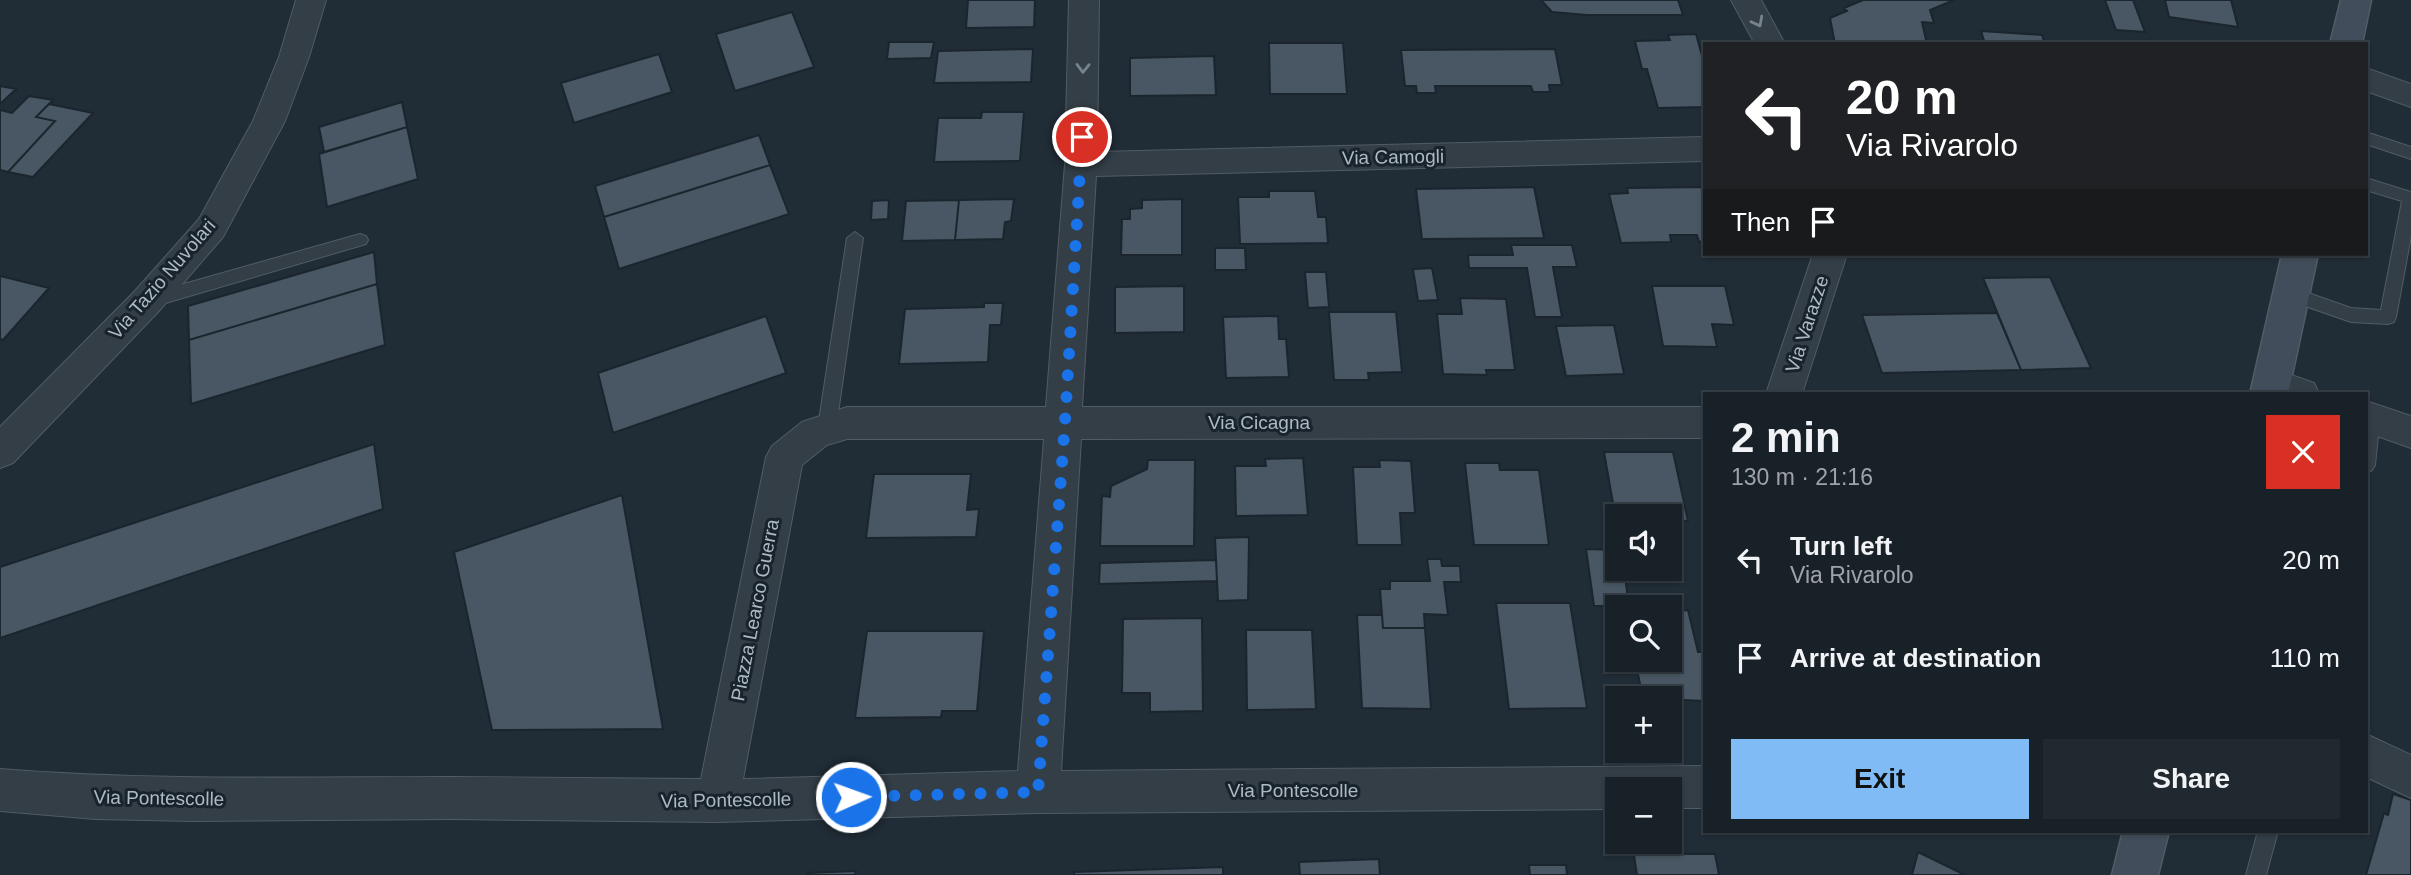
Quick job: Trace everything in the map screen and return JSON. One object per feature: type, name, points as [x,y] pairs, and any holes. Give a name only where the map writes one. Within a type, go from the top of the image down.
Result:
[{"type":"main road","points":[[2346,42],[2356,0]]},
{"type":"main road","points":[[2280,390],[2291,294],[2300,256]]},
{"type":"main road","points":[[2135,875],[2146,833]]},
{"type":"street","name":"Via Tazio Nuvolari","points":[[0,452],[14,420],[146,302],[211,228],[269,121],[294,57],[311,0]]},
{"type":"street","points":[[1038,792],[1081,164],[1084,0]]},
{"type":"street","points":[[1746,0],[1769,42]]},
{"type":"street","points":[[2368,80],[2411,96]]},
{"type":"street","name":"Via Camogli","points":[[1081,164],[1703,149]]},
{"type":"street","name":"Via Varazze","points":[[1785,392],[1829,256]]},
{"type":"street","points":[[2368,416],[2411,432]]},
{"type":"street","name":"Via Cicagna","points":[[821,430],[847,423],[1703,423]]},
{"type":"street","name":"Piazza Learco Guerra","points":[[718,801],[785,457],[821,430]]},
{"type":"street","points":[[2368,756],[2411,777]]},
{"type":"street","name":"Via Pontescolle","points":[[0,790],[96,798],[192,800],[452,798],[718,801],[1038,792],[1703,787]]},
{"type":"lane","points":[[2368,139],[2411,153]]},
{"type":"lane","points":[[2291,294],[2351,315],[2388,317],[2410,198],[2368,185]]},
{"type":"lane","points":[[821,430],[855,238]]},
{"type":"lane","points":[[146,302],[359,240]]},
{"type":"lane","points":[[2256,875],[2267,833]]},
{"type":"building","points":[[968,0],[1035,0],[1034,27],[966,28]]},
{"type":"building","points":[[1541,0],[1678,0],[1683,15],[1587,15],[1552,12]]},
{"type":"building","points":[[1863,0],[1954,0],[1930,10],[1934,23],[1922,22],[1927,42],[1835,42],[1830,18],[1847,11],[1844,8]]},
{"type":"building","points":[[2105,0],[2133,0],[2145,32],[2116,30]]},
{"type":"building","points":[[2165,0],[2231,0],[2238,27],[2169,17]]},
{"type":"building","points":[[792,12],[814,67],[735,91],[716,34]]},
{"type":"building","points":[[1981,31],[2042,35],[2044,42],[1984,42]]},
{"type":"building","points":[[1696,34],[1703,59],[1703,107],[1658,108],[1647,69],[1642,69],[1635,41],[1670,40],[1668,35]]},
{"type":"building","points":[[889,42],[934,42],[931,58],[887,59]]},
{"type":"building","points":[[1269,43],[1343,43],[1347,94],[1270,94]]},
{"type":"building","points":[[1033,49],[1031,82],[934,83],[938,51]]},
{"type":"building","points":[[1555,49],[1562,85],[1549,85],[1550,92],[1533,92],[1531,86],[1435,86],[1436,93],[1417,93],[1416,86],[1405,86],[1401,50]]},
{"type":"building","points":[[659,54],[672,92],[574,123],[561,83]]},
{"type":"building","points":[[1214,56],[1216,95],[1130,96],[1130,58]]},
{"type":"building","points":[[0,86],[16,89],[0,104]]},
{"type":"building","points":[[29,96],[53,100],[36,117],[55,121],[8,172],[0,170],[0,110],[12,113]]},
{"type":"building","points":[[402,102],[407,127],[324,152],[319,127]]},
{"type":"building","points":[[49,104],[93,113],[33,177],[8,172],[55,121],[36,117]]},
{"type":"building","points":[[982,112],[1024,112],[1020,161],[934,162],[938,118],[981,118]]},
{"type":"building","points":[[407,127],[418,179],[327,207],[319,154]]},
{"type":"building","points":[[759,135],[770,165],[604,217],[595,186]]},
{"type":"building","points":[[770,165],[789,214],[619,269],[604,217]]},
{"type":"building","points":[[1534,187],[1544,238],[1422,239],[1416,189]]},
{"type":"building","points":[[1703,187],[1703,241],[1699,242],[1697,235],[1670,235],[1671,242],[1621,243],[1609,194],[1628,193],[1627,188]]},
{"type":"building","points":[[1269,191],[1315,191],[1318,217],[1326,217],[1328,243],[1240,244],[1238,197],[1269,197]]},
{"type":"building","points":[[1014,199],[1011,221],[1005,222],[1003,239],[955,240],[959,200]]},
{"type":"building","points":[[1182,199],[1182,255],[1121,255],[1122,219],[1130,219],[1130,209],[1142,208],[1142,200]]},
{"type":"building","points":[[889,200],[888,219],[871,220],[872,201]]},
{"type":"building","points":[[959,200],[955,240],[902,241],[906,201]]},
{"type":"building","points":[[1511,245],[1572,245],[1577,267],[1553,267],[1562,317],[1535,317],[1527,268],[1469,268],[1468,255],[1513,255]]},
{"type":"building","points":[[1215,248],[1245,248],[1246,270],[1215,270]]},
{"type":"building","points":[[374,252],[377,284],[189,340],[188,306]]},
{"type":"building","points":[[1432,268],[1438,300],[1418,301],[1413,269]]},
{"type":"building","points":[[1305,272],[1326,272],[1329,307],[1308,308]]},
{"type":"building","points":[[0,276],[49,288],[3,340],[0,339]]},
{"type":"building","points":[[2050,277],[2091,368],[2021,370],[1983,278]]},
{"type":"building","points":[[377,284],[385,345],[191,404],[189,340]]},
{"type":"building","points":[[1184,286],[1184,332],[1115,333],[1115,287]]},
{"type":"building","points":[[1652,286],[1725,286],[1734,325],[1712,324],[1717,347],[1663,346]]},
{"type":"building","points":[[1460,298],[1506,299],[1515,370],[1486,370],[1487,375],[1443,374],[1437,314],[1462,314]]},
{"type":"building","points":[[984,303],[1003,303],[1001,325],[990,325],[988,362],[899,364],[905,309],[984,307]]},
{"type":"building","points":[[1329,312],[1396,312],[1402,372],[1368,373],[1369,380],[1334,380]]},
{"type":"building","points":[[1997,313],[2021,370],[1882,373],[1862,315]]},
{"type":"building","points":[[766,316],[786,373],[613,433],[598,373]]},
{"type":"building","points":[[1278,316],[1279,339],[1286,339],[1289,377],[1226,378],[1223,317]]},
{"type":"building","points":[[1614,325],[1624,374],[1566,376],[1556,326]]},
{"type":"building","points":[[374,444],[383,509],[0,638],[0,567]]},
{"type":"building","points":[[1604,452],[1673,452],[1688,521],[1682,521],[1682,504],[1613,504]]},
{"type":"building","points":[[1303,458],[1308,515],[1236,516],[1235,466],[1266,466],[1265,459]]},
{"type":"building","points":[[1148,460],[1195,460],[1194,546],[1100,546],[1102,496],[1110,497],[1111,486],[1147,469]]},
{"type":"building","points":[[1379,460],[1411,461],[1415,513],[1400,513],[1402,545],[1357,545],[1353,467],[1380,467]]},
{"type":"building","points":[[1465,463],[1499,463],[1500,470],[1539,470],[1549,545],[1474,545]]},
{"type":"building","points":[[874,474],[971,474],[967,510],[979,509],[976,537],[866,538]]},
{"type":"building","points":[[622,495],[663,729],[492,730],[454,552]]},
{"type":"building","points":[[1249,537],[1248,600],[1218,601],[1215,538]]},
{"type":"building","points":[[1586,549],[1605,550],[1605,581],[1626,581],[1628,595],[1605,595],[1605,606],[1594,606]]},
{"type":"building","points":[[1427,559],[1441,559],[1442,566],[1460,566],[1461,582],[1444,582],[1448,615],[1424,614],[1425,628],[1383,628],[1380,589],[1390,589],[1390,581],[1430,581]]},
{"type":"building","points":[[1216,560],[1217,581],[1099,584],[1100,563]]},
{"type":"building","points":[[1496,603],[1570,603],[1587,708],[1509,709]]},
{"type":"building","points":[[1682,610],[1688,610],[1698,652],[1703,652],[1703,701],[1682,700],[1682,686],[1640,686],[1638,672],[1682,672]]},
{"type":"building","points":[[1357,615],[1382,615],[1383,628],[1425,628],[1431,709],[1362,708]]},
{"type":"building","points":[[1202,618],[1203,711],[1150,712],[1150,693],[1122,693],[1123,619]]},
{"type":"building","points":[[1246,630],[1312,630],[1316,709],[1247,710]]},
{"type":"building","points":[[867,631],[984,631],[977,711],[942,711],[941,717],[855,718]]},
{"type":"building","points":[[2393,794],[2411,800],[2411,875],[2366,875],[2384,813],[2388,815]]},
{"type":"building","points":[[1918,852],[1965,875],[1912,875]]},
{"type":"building","points":[[1634,854],[1715,854],[1719,875],[1637,875]]},
{"type":"building","points":[[1379,859],[1380,875],[1300,875],[1299,862]]},
{"type":"building","points":[[1529,865],[1566,865],[1567,875],[1530,875]]},
{"type":"building","points":[[1223,867],[1223,875],[1074,875],[1074,872]]},
{"type":"building","points":[[856,871],[855,875],[808,875],[808,873]]},
{"type":"route","points":[[851,797],[1038,792],[1065,422],[1082,137]]}]
